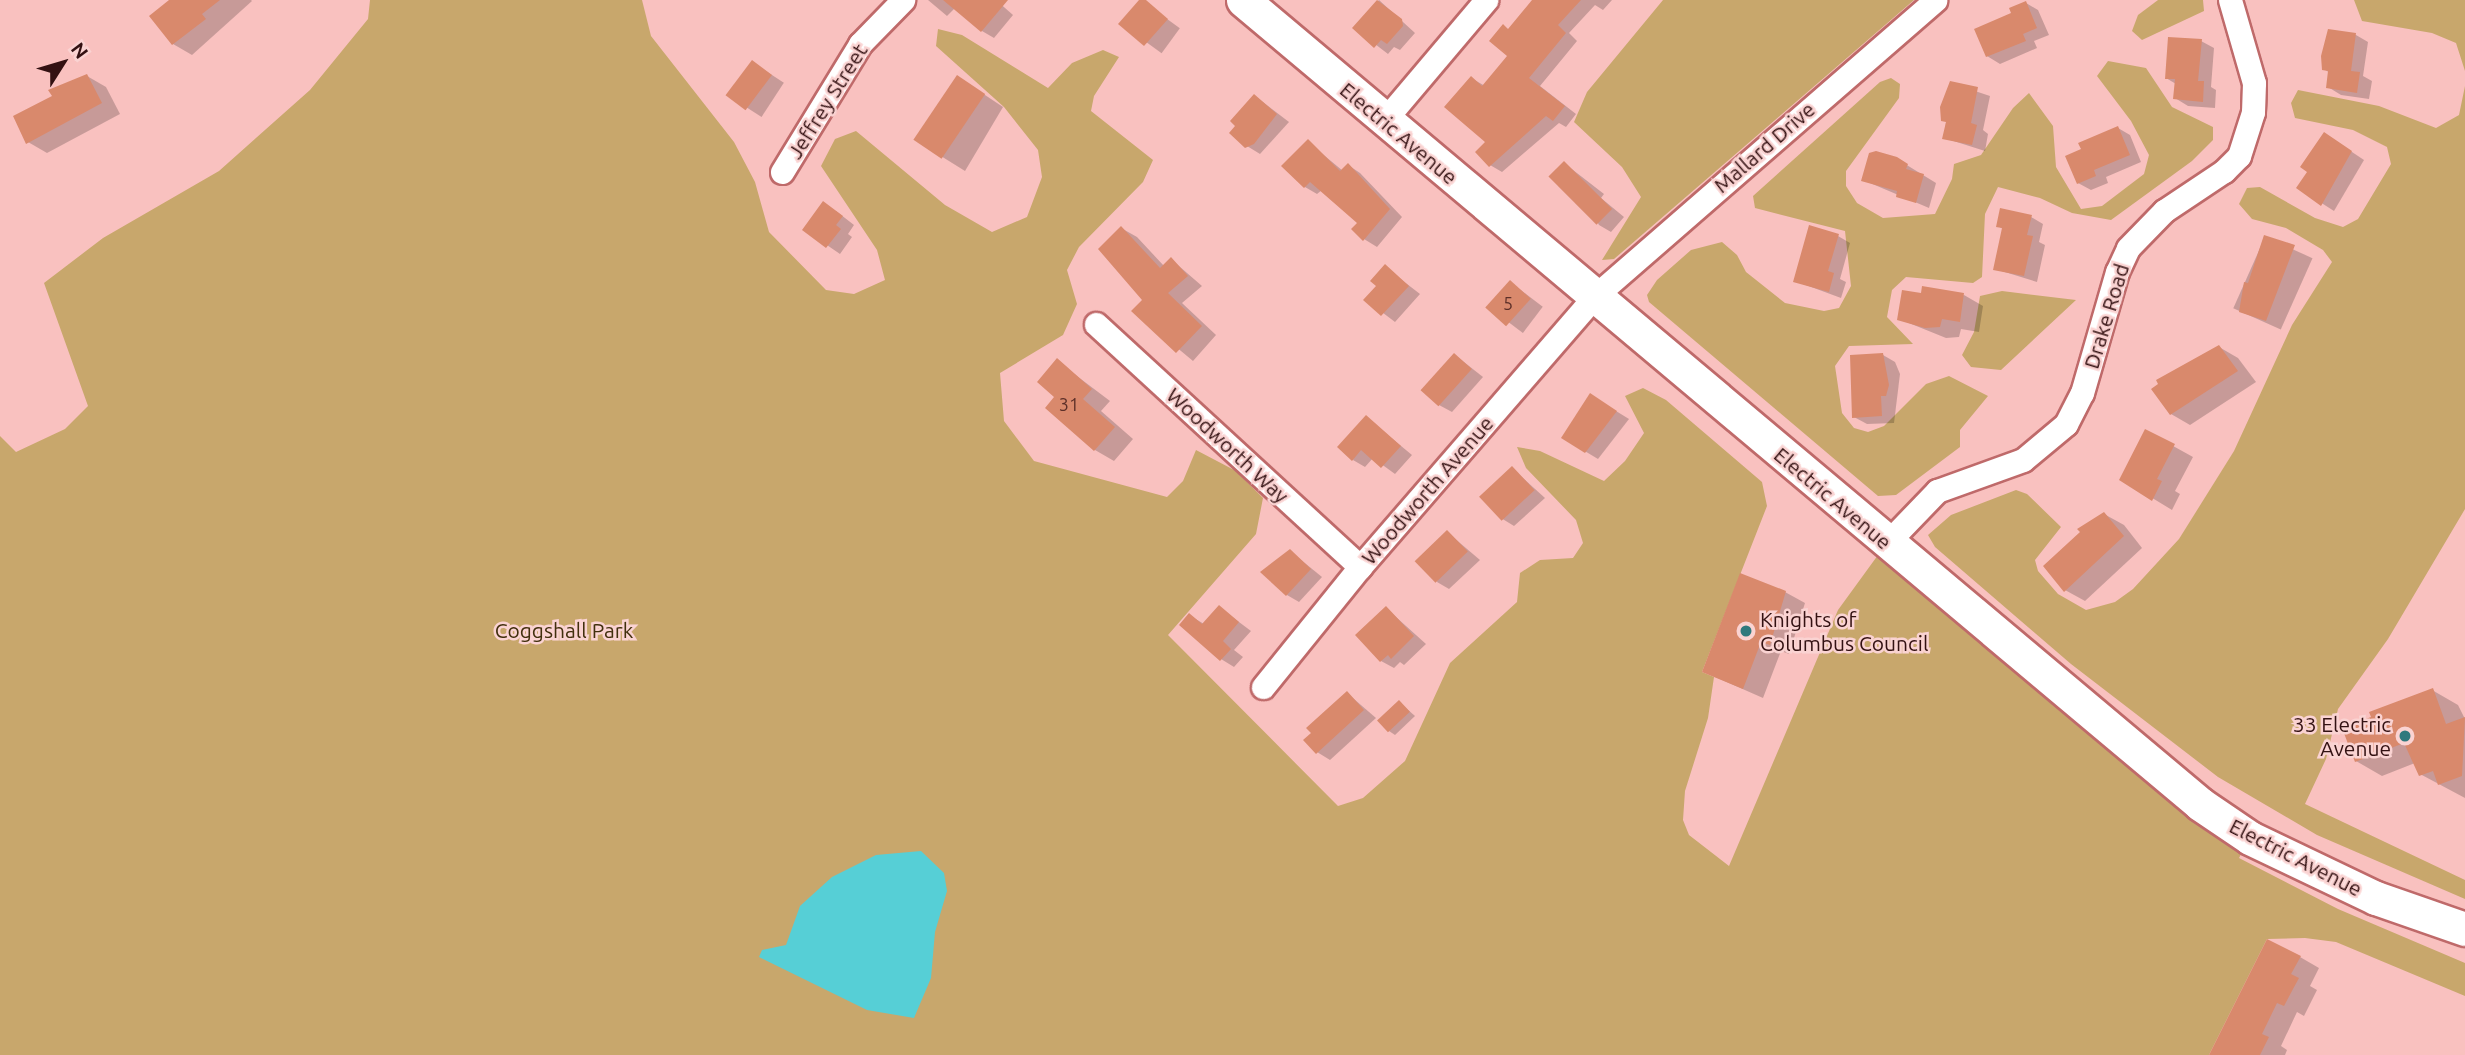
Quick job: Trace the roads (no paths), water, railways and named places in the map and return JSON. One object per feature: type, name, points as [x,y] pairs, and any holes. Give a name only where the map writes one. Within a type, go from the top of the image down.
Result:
[{"type":"main road","name":"Electric Avenue","points":[[1243,0],[1383,122],[1595,296],[1886,544],[2200,804],[2250,838],[2376,898],[2465,929]]},
{"type":"street","name":"Jeffrey Street","points":[[782,172],[860,44],[903,0]]},
{"type":"street","points":[[1383,122],[1486,0]]},
{"type":"street","name":"Mallard Drive","points":[[1595,296],[1935,0]]},
{"type":"street","name":"Drake Road","points":[[1886,544],[1937,491],[2028,457],[2066,424],[2082,393],[2117,272],[2128,248],[2153,220],[2224,171],[2239,156],[2253,112],[2254,83],[2230,0]]},
{"type":"street","name":"Woodworth Avenue","points":[[1263,687],[1360,567],[1595,296]]},
{"type":"street","name":"Woodworth Way","points":[[1096,324],[1360,567]]},
{"type":"water","points":[[921,851],[944,873],[947,891],[935,932],[931,978],[914,1018],[867,1010],[759,957],[762,950],[786,945],[800,906],[832,877],[876,855]]},
{"type":"place","name":"Knights of Columbus Council","points":[[1746,631]]},
{"type":"place","name":"33 Electric Avenue","points":[[2405,736]]},
{"type":"park label","name":"Coggshall Park","points":[[564,630]]}]
